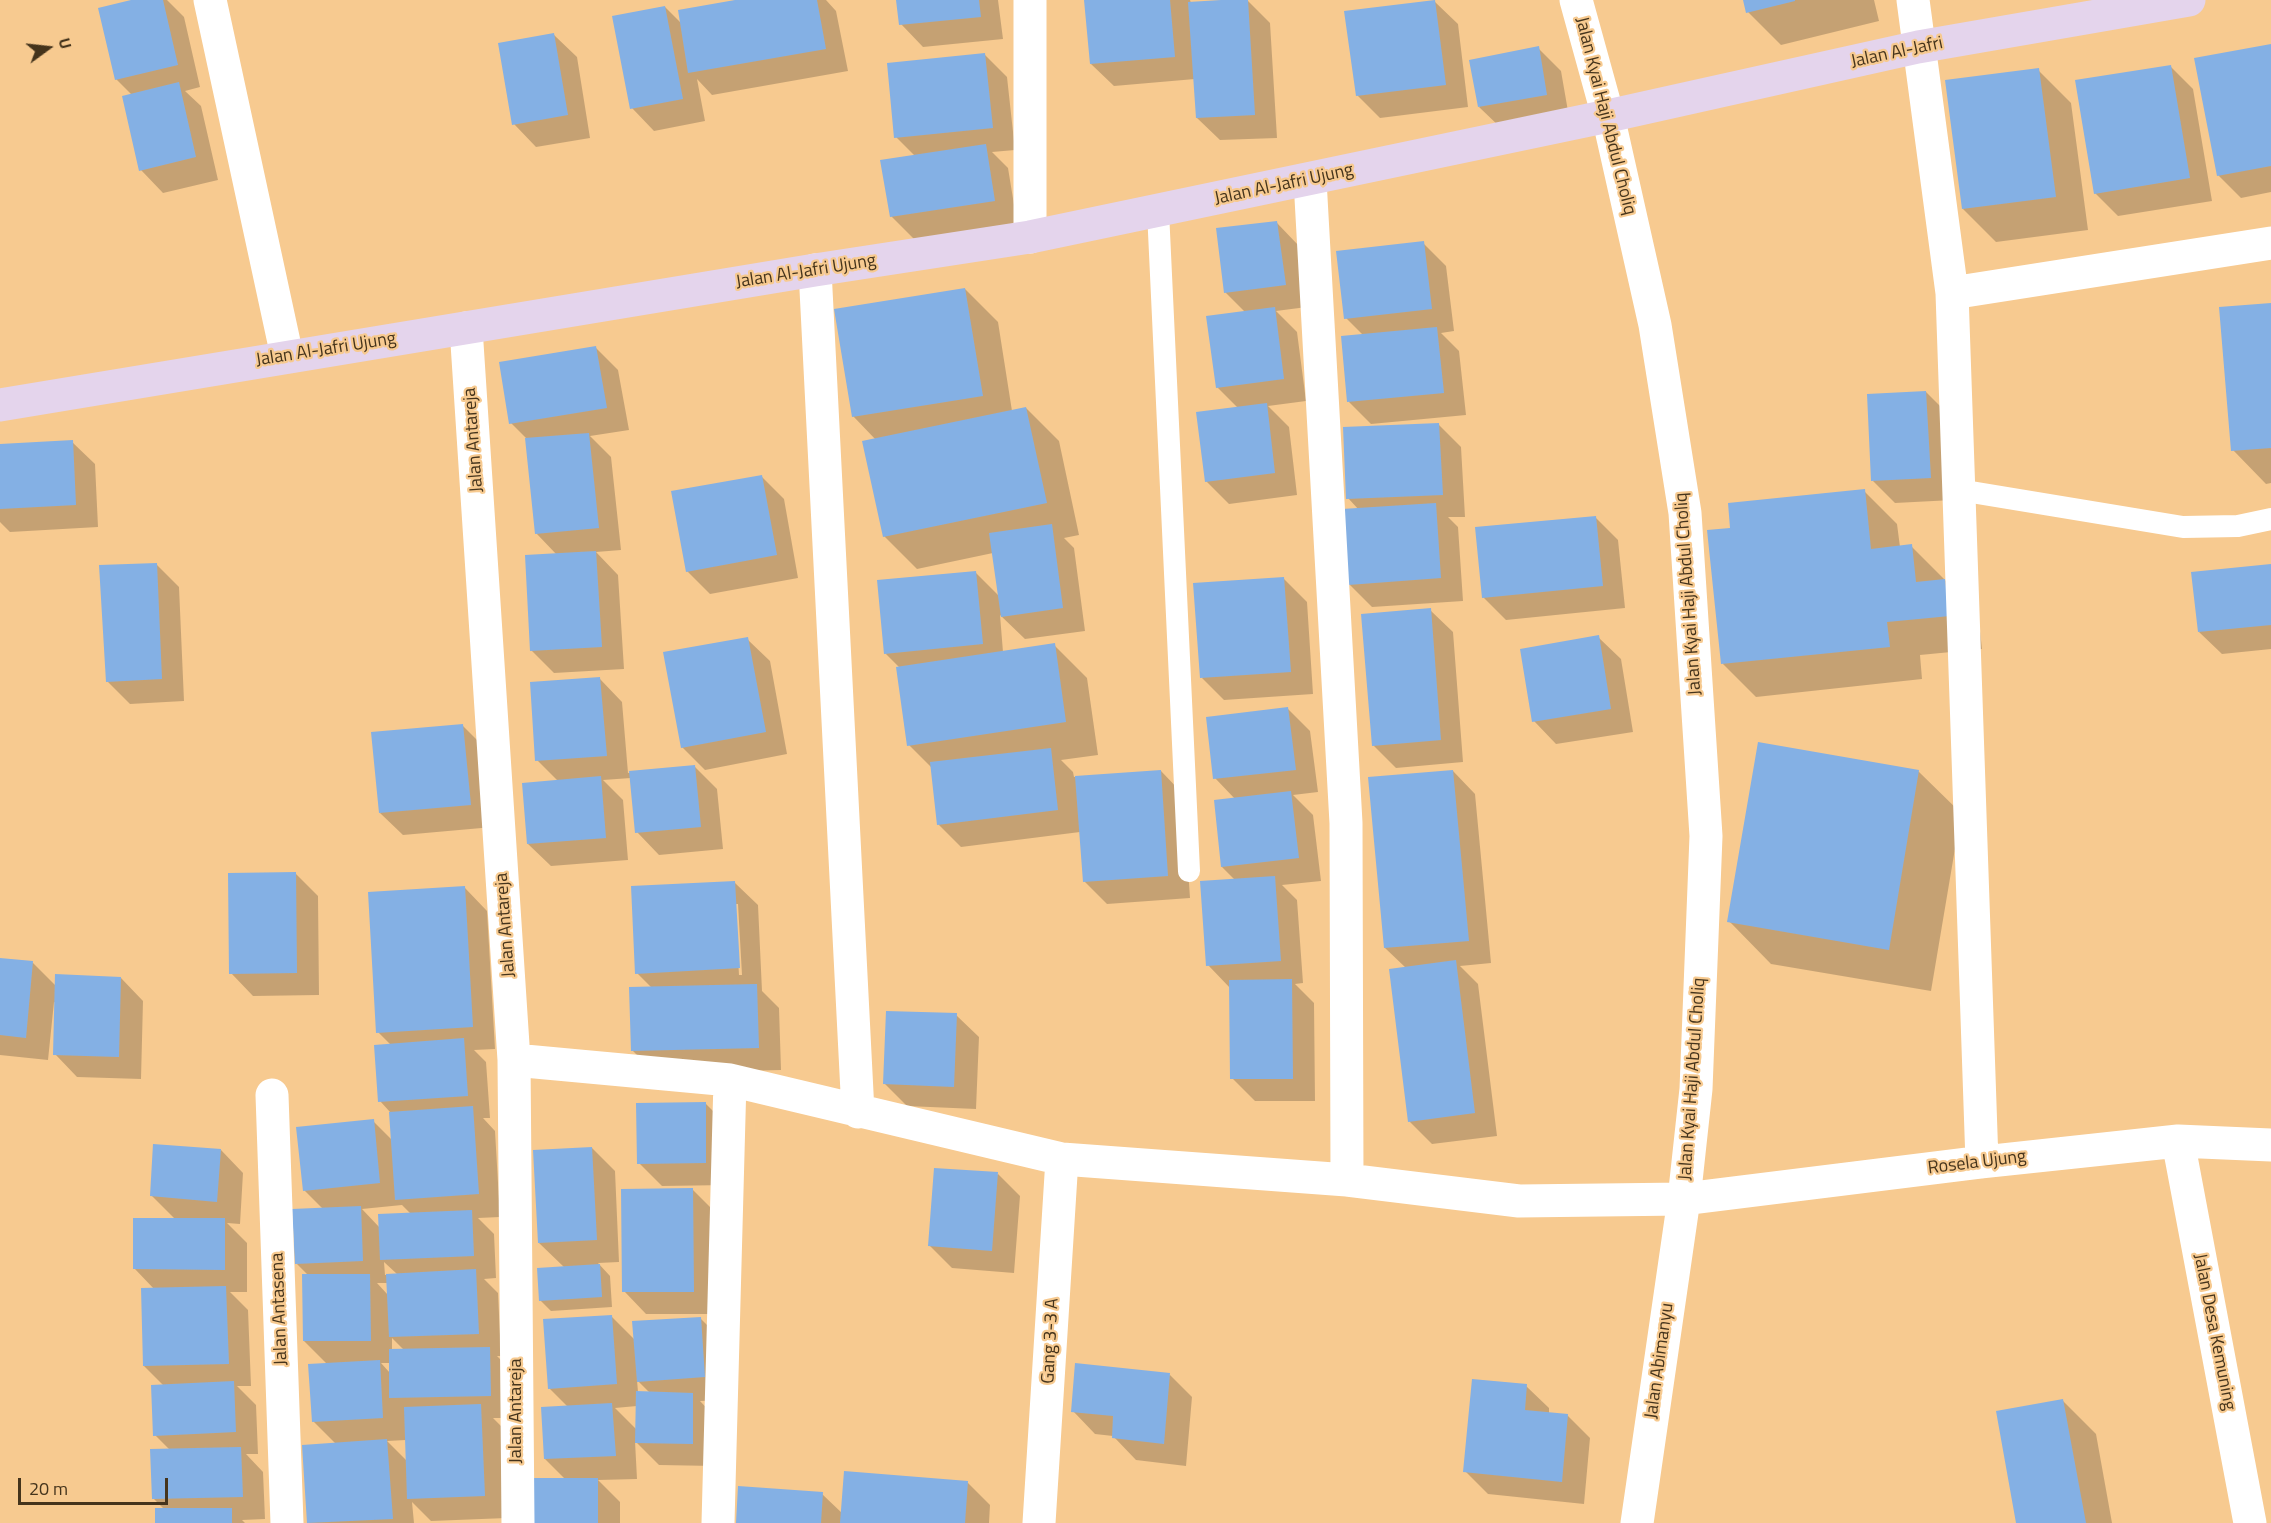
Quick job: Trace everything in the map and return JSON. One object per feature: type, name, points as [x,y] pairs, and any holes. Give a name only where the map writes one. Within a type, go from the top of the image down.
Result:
[{"type":"street","points":[[210,0],[287,356]]},
{"type":"street","points":[[1030,0],[1030,237]]},
{"type":"street","name":"Jalan Kyai Haji Abdul Choliq","points":[[1576,0],[1608,116],[1655,325],[1686,525],[1706,836],[1695,1089],[1684,1199]]},
{"type":"street","points":[[1913,0],[1952,293],[1982,1162]]},
{"type":"street","name":"Jalan Al-Jafri","points":[[1608,116],[1918,47],[2189,0]]},
{"type":"street","name":"Jalan Al-Jafri Ujung","points":[[0,405],[287,356],[1030,237],[1608,116]]},
{"type":"street","points":[[1310,180],[1346,824],[1347,1180]]},
{"type":"street","points":[[1952,293],[2271,243]]},
{"type":"street","points":[[815,270],[858,1112]]},
{"type":"street","name":"Jalan Antareja","points":[[466,328],[514,1060],[518,1523]]},
{"type":"street","name":"Rosela Ujung","points":[[514,1060],[730,1080],[1062,1159],[1347,1180],[1519,1201],[1684,1199],[1982,1162],[2178,1141],[2271,1145]]},
{"type":"street","points":[[718,1523],[730,1080]]},
{"type":"street","name":"Jalan Antasena","points":[[272,1095],[287,1523]]},
{"type":"street","name":"Jalan Desa Kemuning","points":[[2178,1141],[2250,1523]]},
{"type":"street","name":"Gang 3-3 A","points":[[1039,1523],[1062,1159]]},
{"type":"street","name":"Jalan Abimanyu","points":[[1637,1523],[1684,1199]]},
{"type":"lane","points":[[1158,211],[1189,871]]},
{"type":"lane","points":[[1959,490],[2183,527],[2238,526],[2271,519]]},
{"type":"building","points":[[131,0],[163,0],[178,65],[115,80],[98,8]]},
{"type":"building","points":[[735,0],[817,0],[826,49],[688,73],[678,10]]},
{"type":"building","points":[[896,0],[979,0],[981,17],[899,25]]},
{"type":"building","points":[[1084,0],[1170,0],[1175,57],[1090,64]]},
{"type":"building","points":[[1248,0],[1255,115],[1196,118],[1188,2]]},
{"type":"building","points":[[1435,0],[1446,85],[1356,96],[1344,11]]},
{"type":"building","points":[[1743,0],[1795,0],[1795,1],[1746,13]]},
{"type":"building","points":[[665,6],[683,99],[630,109],[612,16]]},
{"type":"building","points":[[554,33],[568,115],[512,125],[498,43]]},
{"type":"building","points":[[2271,44],[2271,166],[2217,176],[2194,58]]},
{"type":"building","points":[[1539,46],[1547,95],[1478,107],[1469,60]]},
{"type":"building","points":[[985,53],[993,128],[894,138],[887,63]]},
{"type":"building","points":[[2171,65],[2190,178],[2094,194],[2075,80]]},
{"type":"building","points":[[2039,68],[2056,197],[1962,209],[1945,80]]},
{"type":"building","points":[[179,82],[196,157],[139,171],[122,96]]},
{"type":"building","points":[[986,144],[995,201],[890,217],[880,160]]},
{"type":"building","points":[[1277,221],[1286,285],[1224,293],[1216,228]]},
{"type":"building","points":[[1424,241],[1432,309],[1344,319],[1336,251]]},
{"type":"building","points":[[965,288],[983,396],[852,417],[834,309]]},
{"type":"building","points":[[2271,303],[2271,448],[2231,451],[2219,307]]},
{"type":"building","points":[[1275,307],[1284,379],[1216,388],[1206,316]]},
{"type":"building","points":[[1437,327],[1444,393],[1347,402],[1341,336]]},
{"type":"building","points":[[596,346],[607,408],[509,424],[499,362]]},
{"type":"building","points":[[1926,391],[1931,478],[1871,481],[1867,394]]},
{"type":"building","points":[[1267,403],[1275,473],[1205,482],[1196,412]]},
{"type":"building","points":[[1026,407],[1047,503],[883,537],[862,441]]},
{"type":"building","points":[[1439,423],[1443,495],[1346,499],[1343,427]]},
{"type":"building","points":[[589,433],[599,528],[535,534],[525,438]]},
{"type":"building","points":[[73,440],[76,505],[0,509],[0,444]]},
{"type":"building","points":[[762,475],[777,555],[686,572],[671,491]]},
{"type":"building","points":[[1865,489],[1871,549],[1912,544],[1916,582],[1945,579],[1950,616],[1887,622],[1890,647],[1721,664],[1707,530],[1730,528],[1728,503]]},
{"type":"building","points":[[1436,503],[1441,578],[1348,585],[1342,509]]},
{"type":"building","points":[[1596,516],[1603,586],[1482,598],[1475,527]]},
{"type":"building","points":[[1052,524],[1063,608],[1001,617],[989,533]]},
{"type":"building","points":[[596,551],[602,647],[530,651],[525,555]]},
{"type":"building","points":[[157,563],[162,679],[106,682],[99,565]]},
{"type":"building","points":[[2271,564],[2271,625],[2198,632],[2191,572]]},
{"type":"building","points":[[976,571],[983,644],[884,654],[877,580]]},
{"type":"building","points":[[1284,577],[1291,672],[1200,678],[1193,583]]},
{"type":"building","points":[[1431,608],[1441,740],[1372,746],[1361,614]]},
{"type":"building","points":[[1599,635],[1611,709],[1532,722],[1520,649]]},
{"type":"building","points":[[748,637],[766,732],[681,748],[663,652]]},
{"type":"building","points":[[1055,643],[1066,722],[907,746],[896,667]]},
{"type":"building","points":[[600,677],[607,756],[535,761],[530,682]]},
{"type":"building","points":[[1288,707],[1296,770],[1213,779],[1206,717]]},
{"type":"building","points":[[463,724],[471,805],[379,813],[371,732]]},
{"type":"building","points":[[1758,742],[1919,770],[1889,950],[1727,922]]},
{"type":"building","points":[[1051,748],[1058,810],[937,825],[930,762]]},
{"type":"building","points":[[695,765],[701,827],[635,833],[629,771]]},
{"type":"building","points":[[1161,770],[1168,876],[1083,882],[1075,776]]},
{"type":"building","points":[[1453,770],[1469,941],[1384,948],[1368,777]]},
{"type":"building","points":[[601,776],[606,838],[527,844],[522,783]]},
{"type":"building","points":[[1291,791],[1299,858],[1221,867],[1214,800]]},
{"type":"building","points":[[296,872],[297,973],[229,974],[228,873]]},
{"type":"building","points":[[1275,876],[1281,961],[1206,966],[1200,881]]},
{"type":"building","points":[[735,881],[740,968],[635,974],[631,886]]},
{"type":"building","points":[[465,886],[473,1027],[376,1033],[368,892]]},
{"type":"building","points":[[0,958],[33,961],[26,1038],[0,1035]]},
{"type":"building","points":[[1456,960],[1475,1113],[1408,1122],[1389,969]]},
{"type":"building","points":[[55,974],[121,977],[119,1057],[53,1055]]},
{"type":"building","points":[[1292,979],[1293,1079],[1230,1079],[1229,980]]},
{"type":"building","points":[[757,984],[759,1048],[631,1051],[629,987]]},
{"type":"building","points":[[886,1011],[957,1013],[954,1087],[883,1084]]},
{"type":"building","points":[[464,1038],[468,1096],[378,1102],[374,1045]]},
{"type":"building","points":[[706,1102],[706,1163],[637,1164],[636,1103]]},
{"type":"building","points":[[473,1106],[479,1194],[395,1200],[389,1112]]},
{"type":"building","points":[[374,1119],[380,1183],[303,1191],[296,1127]]},
{"type":"building","points":[[153,1144],[221,1149],[217,1202],[150,1196]]},
{"type":"building","points":[[592,1147],[597,1240],[538,1243],[533,1150]]},
{"type":"building","points":[[934,1168],[998,1172],[992,1251],[928,1246]]},
{"type":"building","points":[[693,1188],[694,1292],[622,1292],[621,1189]]},
{"type":"building","points":[[361,1206],[363,1261],[295,1264],[292,1209]]},
{"type":"building","points":[[472,1210],[474,1256],[380,1260],[378,1214]]},
{"type":"building","points":[[133,1218],[225,1218],[225,1270],[133,1269]]},
{"type":"building","points":[[600,1264],[602,1297],[539,1301],[537,1268]]},
{"type":"building","points":[[476,1269],[479,1334],[389,1337],[386,1274]]},
{"type":"building","points":[[302,1274],[370,1274],[371,1341],[303,1341]]},
{"type":"building","points":[[226,1286],[229,1364],[143,1366],[141,1288]]},
{"type":"building","points":[[612,1315],[617,1384],[548,1389],[543,1319]]},
{"type":"building","points":[[701,1317],[705,1377],[637,1382],[632,1321]]},
{"type":"building","points":[[490,1347],[491,1396],[389,1398],[389,1349]]},
{"type":"building","points":[[380,1360],[383,1418],[312,1422],[308,1364]]},
{"type":"building","points":[[1075,1363],[1170,1373],[1164,1444],[1112,1438],[1113,1416],[1071,1412]]},
{"type":"building","points":[[1472,1379],[1527,1384],[1525,1410],[1568,1414],[1562,1482],[1463,1472]]},
{"type":"building","points":[[234,1381],[236,1432],[153,1436],[151,1385]]},
{"type":"building","points":[[636,1391],[693,1393],[693,1444],[635,1443]]},
{"type":"building","points":[[2063,1399],[2086,1523],[2016,1523],[1996,1411]]},
{"type":"building","points":[[612,1403],[616,1456],[544,1459],[541,1407]]},
{"type":"building","points":[[481,1404],[485,1496],[407,1499],[404,1407]]},
{"type":"building","points":[[387,1439],[393,1519],[307,1523],[302,1445]]},
{"type":"building","points":[[241,1447],[243,1497],[152,1499],[150,1449]]},
{"type":"building","points":[[844,1471],[968,1481],[965,1523],[840,1523]]},
{"type":"building","points":[[531,1478],[598,1478],[598,1523],[530,1523]]},
{"type":"building","points":[[738,1486],[823,1492],[821,1523],[736,1523]]},
{"type":"building","points":[[155,1508],[232,1508],[232,1523],[155,1523]]}]
